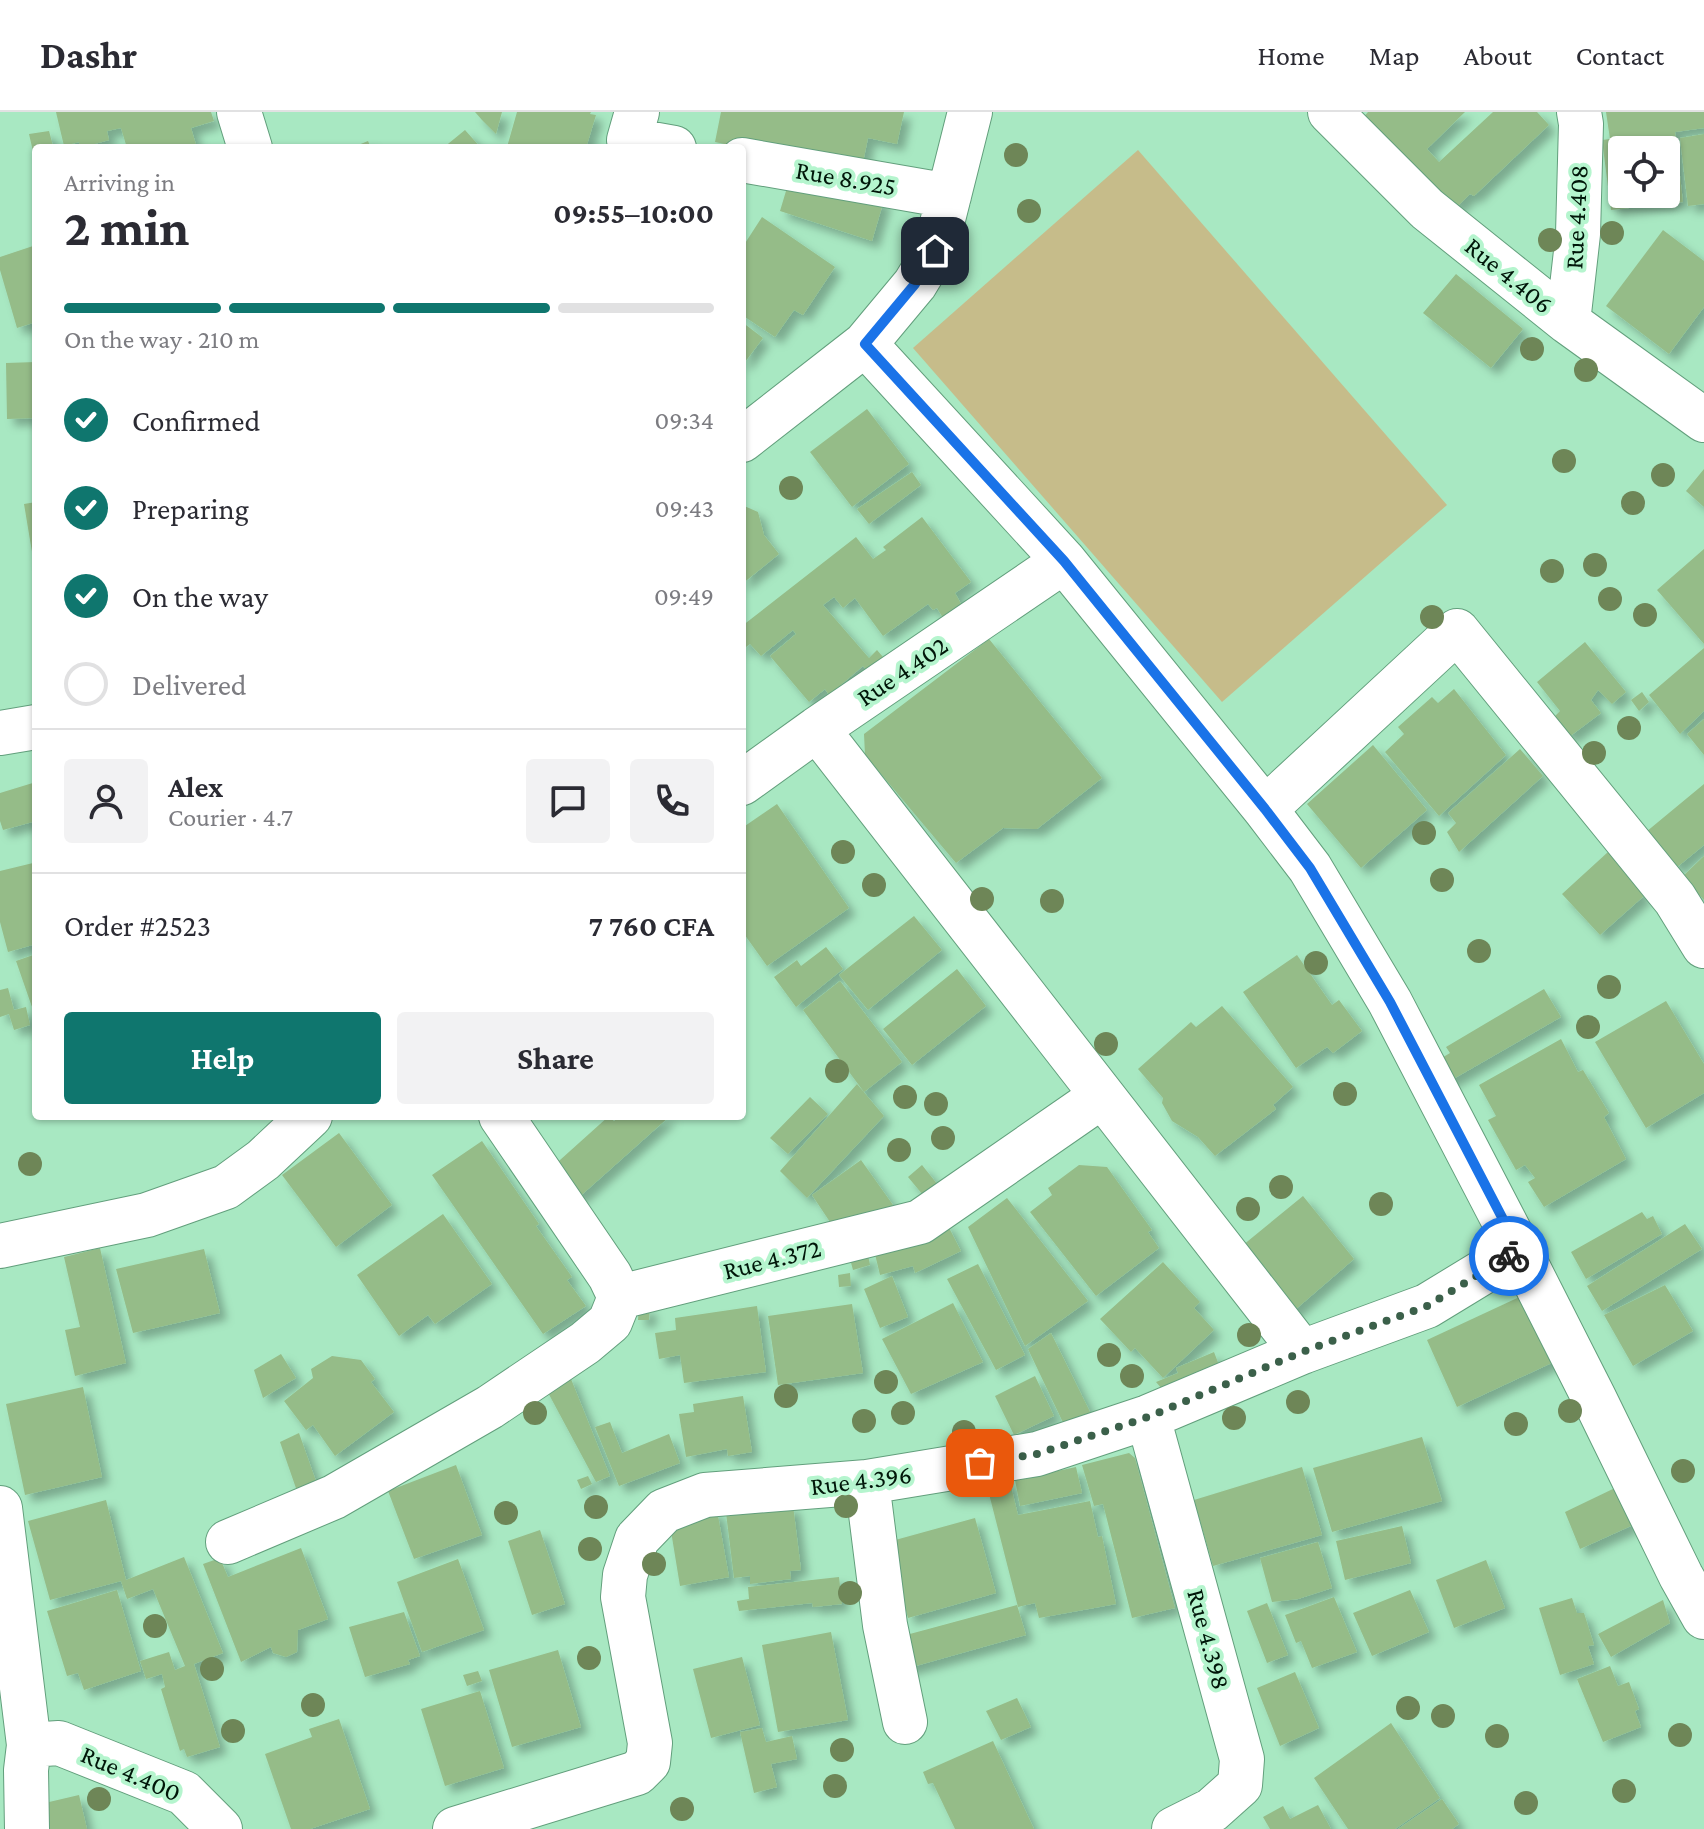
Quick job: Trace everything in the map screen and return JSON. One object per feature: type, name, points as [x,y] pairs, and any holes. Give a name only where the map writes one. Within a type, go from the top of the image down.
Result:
[{"type":"street","points":[[239,112],[249,144]]},
{"type":"street","points":[[637,112],[629,140],[652,144]]},
{"type":"street","points":[[746,437],[865,344],[915,284],[935,251],[970,112]]},
{"type":"street","name":"Rue 4.406","points":[[1330,112],[1427,209],[1568,322],[1704,420]]},
{"type":"street","name":"Rue 4.408","points":[[1568,322],[1578,234],[1579,112]]},
{"type":"street","name":"Rue 8.925","points":[[746,161],[949,196]]},
{"type":"street","points":[[865,344],[1064,561],[1310,868],[1390,1002],[1704,1617]]},
{"type":"street","name":"Rue 4.402","points":[[746,780],[1064,561]]},
{"type":"street","points":[[1265,809],[1457,631],[1675,899],[1704,946]]},
{"type":"street","points":[[0,733],[32,728]]},
{"type":"street","points":[[817,729],[1302,1352]]},
{"type":"street","name":"Rue 4.372","points":[[620,1297],[920,1222],[1102,1096]]},
{"type":"street","points":[[0,1246],[147,1215],[226,1187],[263,1160],[306,1120]]},
{"type":"street","points":[[228,1542],[334,1497],[490,1407],[585,1343],[610,1322],[620,1297],[610,1276],[504,1120]]},
{"type":"street","name":"Rue 4.396","points":[[455,1829],[637,1773],[648,1762],[650,1743],[623,1597],[625,1575],[637,1539],[664,1511],[705,1495],[867,1482],[1037,1454],[1148,1417],[1302,1352],[1427,1306],[1519,1250]]},
{"type":"street","name":"Rue 4.398","points":[[1148,1417],[1242,1759],[1240,1785],[1212,1810],[1174,1829]]},
{"type":"street","points":[[867,1482],[885,1625],[905,1722]]},
{"type":"street","points":[[0,1508],[29,1745],[26,1770],[27,1829]]},
{"type":"street","name":"Rue 4.400","points":[[29,1745],[59,1743],[184,1793],[220,1829]]},
{"type":"shaded area","points":[[1138,150],[1447,505],[1222,702],[913,348]]},
{"type":"building","points":[[56,112],[211,112],[214,121],[191,128],[196,144],[126,144],[121,128],[107,131],[109,140],[94,144],[64,144]]},
{"type":"building","points":[[475,112],[502,112],[496,134],[482,120]]},
{"type":"building","points":[[517,112],[591,112],[596,115],[587,144],[508,144]]},
{"type":"building","points":[[721,112],[904,112],[897,144],[868,138],[861,172],[746,148],[746,144],[715,142]]},
{"type":"building","points":[[1368,112],[1465,112],[1427,149],[1439,162],[1493,112],[1537,112],[1549,125],[1474,196],[1470,194],[1456,208],[1359,122]]},
{"type":"building","points":[[1606,112],[1704,112],[1704,128],[1675,132],[1675,136],[1610,136]]},
{"type":"building","points":[[465,130],[477,144],[448,144]]},
{"type":"building","points":[[49,131],[52,144],[32,144],[32,147],[29,134]]},
{"type":"building","points":[[1704,134],[1704,204],[1688,206],[1680,138]]},
{"type":"building","points":[[1608,139],[1608,187],[1602,140]]},
{"type":"building","points":[[792,171],[884,200],[872,241],[780,211]]},
{"type":"building","points":[[762,217],[835,267],[803,315],[794,310],[775,337],[746,318],[746,242]]},
{"type":"building","points":[[1663,230],[1704,261],[1704,307],[1669,354],[1606,306]]},
{"type":"building","points":[[32,246],[32,323],[17,328],[0,270],[0,257]]},
{"type":"building","points":[[1456,274],[1523,329],[1491,368],[1423,313]]},
{"type":"building","points":[[746,325],[763,338],[746,361]]},
{"type":"building","points":[[32,362],[32,418],[7,419],[6,363]]},
{"type":"building","points":[[867,409],[909,464],[852,507],[810,452]]},
{"type":"building","points":[[1704,469],[1704,507],[1686,491]]},
{"type":"building","points":[[912,472],[921,485],[869,524],[857,509]]},
{"type":"building","points":[[32,503],[32,552],[24,504]]},
{"type":"building","points":[[746,507],[758,512],[764,535],[779,554],[746,581]]},
{"type":"building","points":[[922,517],[971,582],[955,593],[965,611],[946,623],[937,608],[933,610],[928,604],[883,636],[855,598],[843,608],[834,597],[823,605],[869,658],[877,650],[889,664],[872,676],[863,666],[829,695],[825,689],[809,702],[770,656],[796,634],[793,630],[761,656],[750,644],[746,647],[746,623],[856,537],[873,559],[886,550],[883,547]]},
{"type":"building","points":[[1704,549],[1704,644],[1657,590]]},
{"type":"building","points":[[989,639],[1102,778],[1037,829],[1003,828],[956,863],[865,755],[864,734]]},
{"type":"building","points":[[1585,642],[1626,692],[1612,704],[1598,690],[1591,700],[1601,713],[1569,737],[1553,718],[1560,711],[1537,682]]},
{"type":"building","points":[[1704,648],[1704,711],[1680,734],[1649,695]]},
{"type":"building","points":[[1454,689],[1506,755],[1439,816],[1385,752],[1404,734],[1398,727],[1432,697],[1438,703]]},
{"type":"building","points":[[1642,692],[1649,702],[1639,711],[1631,700]]},
{"type":"building","points":[[1704,719],[1704,755],[1687,734]]},
{"type":"building","points":[[1373,745],[1427,810],[1361,868],[1307,804]]},
{"type":"building","points":[[1520,749],[1543,776],[1459,852],[1447,832],[1456,823],[1448,813]]},
{"type":"building","points":[[32,783],[32,822],[3,830],[0,793]]},
{"type":"building","points":[[1704,784],[1704,845],[1676,868],[1646,832]]},
{"type":"building","points":[[777,804],[849,908],[767,966],[746,937],[746,825]]},
{"type":"building","points":[[1608,852],[1645,895],[1600,935],[1562,894]]},
{"type":"building","points":[[1704,856],[1704,900],[1682,877]]},
{"type":"building","points":[[32,863],[32,945],[8,952],[0,922],[0,871]]},
{"type":"building","points":[[914,916],[942,950],[868,1010],[839,975]]},
{"type":"building","points":[[826,947],[843,969],[796,1007],[774,977],[797,960],[801,966]]},
{"type":"building","points":[[32,955],[32,1007],[16,961]]},
{"type":"building","points":[[1297,955],[1332,1005],[1339,1000],[1362,1031],[1333,1053],[1327,1047],[1296,1068],[1243,992]]},
{"type":"building","points":[[957,969],[986,1006],[912,1065],[883,1029]]},
{"type":"building","points":[[840,981],[902,1062],[864,1092],[803,1010]]},
{"type":"building","points":[[8,988],[14,1010],[26,1007],[30,1025],[14,1030],[9,1014],[0,1017],[0,990]]},
{"type":"building","points":[[1544,989],[1561,1017],[1441,1086],[1430,1065],[1450,1053],[1446,1047]]},
{"type":"building","points":[[1666,1001],[1704,1064],[1704,1093],[1646,1128],[1595,1042]]},
{"type":"building","points":[[1222,1006],[1293,1087],[1273,1105],[1276,1109],[1215,1156],[1198,1137],[1172,1121],[1162,1103],[1163,1098],[1138,1069],[1191,1022],[1196,1027]]},
{"type":"building","points":[[1561,1039],[1578,1072],[1583,1070],[1609,1113],[1604,1117],[1626,1159],[1544,1207],[1528,1182],[1535,1178],[1525,1165],[1516,1170],[1488,1120],[1496,1116],[1479,1085]]},
{"type":"building","points":[[857,1084],[884,1116],[807,1198],[780,1171]]},
{"type":"building","points":[[810,1097],[828,1114],[788,1154],[770,1138]]},
{"type":"building","points":[[605,1120],[666,1120],[577,1199],[550,1169]]},
{"type":"building","points":[[339,1133],[392,1205],[336,1247],[282,1175]]},
{"type":"building","points":[[482,1141],[539,1224],[536,1226],[572,1277],[567,1280],[586,1306],[543,1334],[432,1175]]},
{"type":"building","points":[[861,1160],[893,1205],[842,1240],[812,1195]]},
{"type":"building","points":[[922,1165],[942,1190],[928,1201],[908,1177]]},
{"type":"building","points":[[1079,1165],[1107,1167],[1152,1230],[1148,1232],[1159,1248],[1096,1296],[1030,1212],[1052,1195],[1048,1188]]},
{"type":"building","points":[[1303,1196],[1354,1259],[1289,1315],[1237,1250]]},
{"type":"building","points":[[1007,1198],[1088,1301],[1025,1346],[968,1227]]},
{"type":"building","points":[[1642,1212],[1647,1219],[1653,1216],[1662,1234],[1586,1279],[1571,1252]]},
{"type":"building","points":[[443,1214],[492,1284],[435,1324],[428,1315],[399,1336],[357,1275]]},
{"type":"building","points":[[946,1222],[961,1251],[915,1273],[913,1266],[880,1275],[874,1250]]},
{"type":"building","points":[[1685,1224],[1702,1249],[1602,1311],[1587,1286]]},
{"type":"building","points":[[100,1248],[126,1363],[75,1376],[65,1330],[80,1327],[64,1257]]},
{"type":"building","points":[[204,1249],[220,1313],[133,1333],[116,1269]]},
{"type":"building","points":[[868,1255],[870,1265],[853,1270],[850,1259]]},
{"type":"building","points":[[1163,1262],[1200,1302],[1194,1308],[1214,1330],[1163,1378],[1135,1348],[1131,1352],[1100,1319]]},
{"type":"building","points":[[978,1264],[1025,1355],[996,1370],[947,1279]]},
{"type":"building","points":[[850,1273],[851,1286],[839,1287],[838,1275]]},
{"type":"building","points":[[892,1276],[908,1317],[880,1328],[864,1289]]},
{"type":"building","points":[[1665,1285],[1693,1331],[1633,1366],[1604,1315]]},
{"type":"building","points":[[1528,1293],[1558,1360],[1457,1407],[1427,1340]]},
{"type":"building","points":[[953,1303],[983,1362],[911,1394],[882,1339]]},
{"type":"building","points":[[852,1304],[863,1373],[778,1385],[768,1316]]},
{"type":"building","points":[[757,1306],[766,1372],[684,1383],[680,1355],[659,1359],[655,1333],[676,1330],[675,1318]]},
{"type":"building","points":[[639,1307],[650,1307],[649,1320],[638,1320]]},
{"type":"building","points":[[1051,1333],[1095,1422],[1068,1433],[1028,1349]]},
{"type":"building","points":[[1214,1352],[1222,1373],[1168,1396],[1156,1382],[1178,1373],[1176,1368]]},
{"type":"building","points":[[281,1354],[296,1378],[263,1398],[254,1370]]},
{"type":"building","points":[[332,1356],[361,1360],[375,1379],[371,1382],[394,1412],[335,1456],[313,1425],[306,1430],[284,1401],[313,1378],[311,1369]]},
{"type":"building","points":[[569,1374],[610,1476],[596,1482],[545,1387]]},
{"type":"building","points":[[1035,1376],[1054,1416],[1014,1435],[995,1396]]},
{"type":"building","points":[[83,1387],[102,1477],[25,1495],[6,1404]]},
{"type":"building","points":[[743,1396],[752,1452],[728,1456],[727,1449],[686,1457],[679,1414],[694,1412],[693,1404]]},
{"type":"building","points":[[610,1422],[622,1453],[669,1434],[680,1463],[619,1486],[595,1427]]},
{"type":"building","points":[[299,1433],[317,1484],[298,1494],[280,1442]]},
{"type":"building","points":[[1422,1437],[1442,1501],[1332,1532],[1313,1468]]},
{"type":"building","points":[[1129,1453],[1135,1458],[1175,1608],[1132,1618],[1103,1504],[1094,1506],[1082,1465]]},
{"type":"building","points":[[456,1465],[482,1535],[414,1559],[388,1491]]},
{"type":"building","points":[[1076,1467],[1082,1493],[1020,1506],[1015,1480]]},
{"type":"building","points":[[1302,1467],[1322,1535],[1213,1566],[1194,1500]]},
{"type":"building","points":[[588,1476],[592,1484],[581,1489],[577,1480]]},
{"type":"building","points":[[1010,1482],[1018,1515],[1090,1501],[1098,1537],[1102,1536],[1116,1604],[1039,1618],[1035,1603],[1018,1607],[987,1486]]},
{"type":"building","points":[[1617,1487],[1633,1525],[1580,1549],[1565,1512]]},
{"type":"building","points":[[106,1500],[126,1580],[184,1557],[223,1653],[194,1664],[220,1747],[187,1757],[184,1749],[180,1751],[161,1689],[165,1687],[162,1674],[146,1679],[140,1661],[169,1652],[175,1670],[185,1666],[153,1589],[127,1599],[121,1581],[50,1600],[28,1521]]},
{"type":"building","points":[[793,1505],[801,1570],[790,1571],[791,1579],[750,1584],[750,1576],[734,1578],[726,1513]]},
{"type":"building","points":[[717,1510],[729,1577],[680,1586],[669,1519]]},
{"type":"building","points":[[975,1518],[996,1593],[908,1618],[888,1542]]},
{"type":"building","points":[[1402,1526],[1411,1563],[1345,1580],[1336,1541]]},
{"type":"building","points":[[540,1530],[565,1604],[532,1615],[508,1541]]},
{"type":"building","points":[[1318,1542],[1332,1588],[1298,1599],[1272,1602],[1260,1558]]},
{"type":"building","points":[[301,1548],[328,1619],[298,1630],[297,1652],[286,1657],[273,1653],[271,1647],[241,1662],[203,1564],[220,1558],[228,1577]]},
{"type":"building","points":[[458,1559],[484,1630],[422,1652],[397,1582]]},
{"type":"building","points":[[1486,1560],[1505,1608],[1454,1628],[1436,1580]]},
{"type":"building","points":[[839,1577],[842,1604],[813,1607],[812,1603],[739,1611],[737,1601],[749,1599],[748,1587]]},
{"type":"building","points":[[117,1590],[141,1671],[84,1690],[78,1673],[67,1676],[47,1611]]},
{"type":"building","points":[[1410,1590],[1429,1632],[1372,1656],[1353,1613]]},
{"type":"building","points":[[1334,1597],[1357,1652],[1312,1668],[1301,1641],[1296,1643],[1285,1615]]},
{"type":"building","points":[[1572,1598],[1577,1613],[1584,1613],[1594,1645],[1588,1646],[1594,1664],[1560,1675],[1539,1608]]},
{"type":"building","points":[[1663,1600],[1670,1623],[1611,1657],[1598,1634]]},
{"type":"building","points":[[1267,1603],[1288,1655],[1267,1663],[1247,1611]]},
{"type":"building","points":[[1017,1605],[1026,1635],[905,1669],[895,1638]]},
{"type":"building","points":[[404,1612],[420,1656],[408,1660],[410,1664],[365,1677],[349,1627]]},
{"type":"building","points":[[831,1632],[848,1720],[778,1732],[762,1645]]},
{"type":"building","points":[[558,1650],[581,1727],[512,1747],[489,1670]]},
{"type":"building","points":[[742,1657],[760,1725],[711,1738],[693,1669]]},
{"type":"building","points":[[1610,1666],[1618,1686],[1629,1682],[1639,1709],[1635,1711],[1641,1727],[1603,1742],[1577,1679]]},
{"type":"building","points":[[478,1671],[482,1681],[467,1686],[463,1675]]},
{"type":"building","points":[[1295,1672],[1319,1728],[1280,1746],[1257,1688]]},
{"type":"building","points":[[480,1691],[504,1768],[445,1786],[421,1709]]},
{"type":"building","points":[[1017,1698],[1031,1727],[1001,1740],[986,1711]]},
{"type":"building","points":[[339,1719],[370,1809],[310,1829],[291,1829],[265,1754],[312,1737],[309,1729]]},
{"type":"building","points":[[1391,1723],[1440,1798],[1395,1829],[1348,1829],[1314,1778]]},
{"type":"building","points":[[762,1728],[766,1742],[792,1736],[797,1759],[771,1764],[777,1787],[754,1793],[740,1732]]},
{"type":"building","points":[[993,1741],[1034,1829],[955,1829],[933,1783],[928,1784],[923,1772]]},
{"type":"building","points":[[79,1795],[87,1829],[38,1829],[32,1806]]},
{"type":"building","points":[[1442,1799],[1459,1824],[1452,1829],[1398,1829]]},
{"type":"building","points":[[1318,1805],[1331,1829],[1270,1829],[1263,1817],[1283,1806],[1290,1819]]},
{"type":"way so far","points":[[980,1463],[1037,1454],[1148,1417],[1302,1352],[1427,1306],[1509,1256]]},
{"type":"route","points":[[935,251],[915,284],[865,344],[1064,561],[1310,868],[1390,1002],[1519,1250],[1509,1256]]}]
